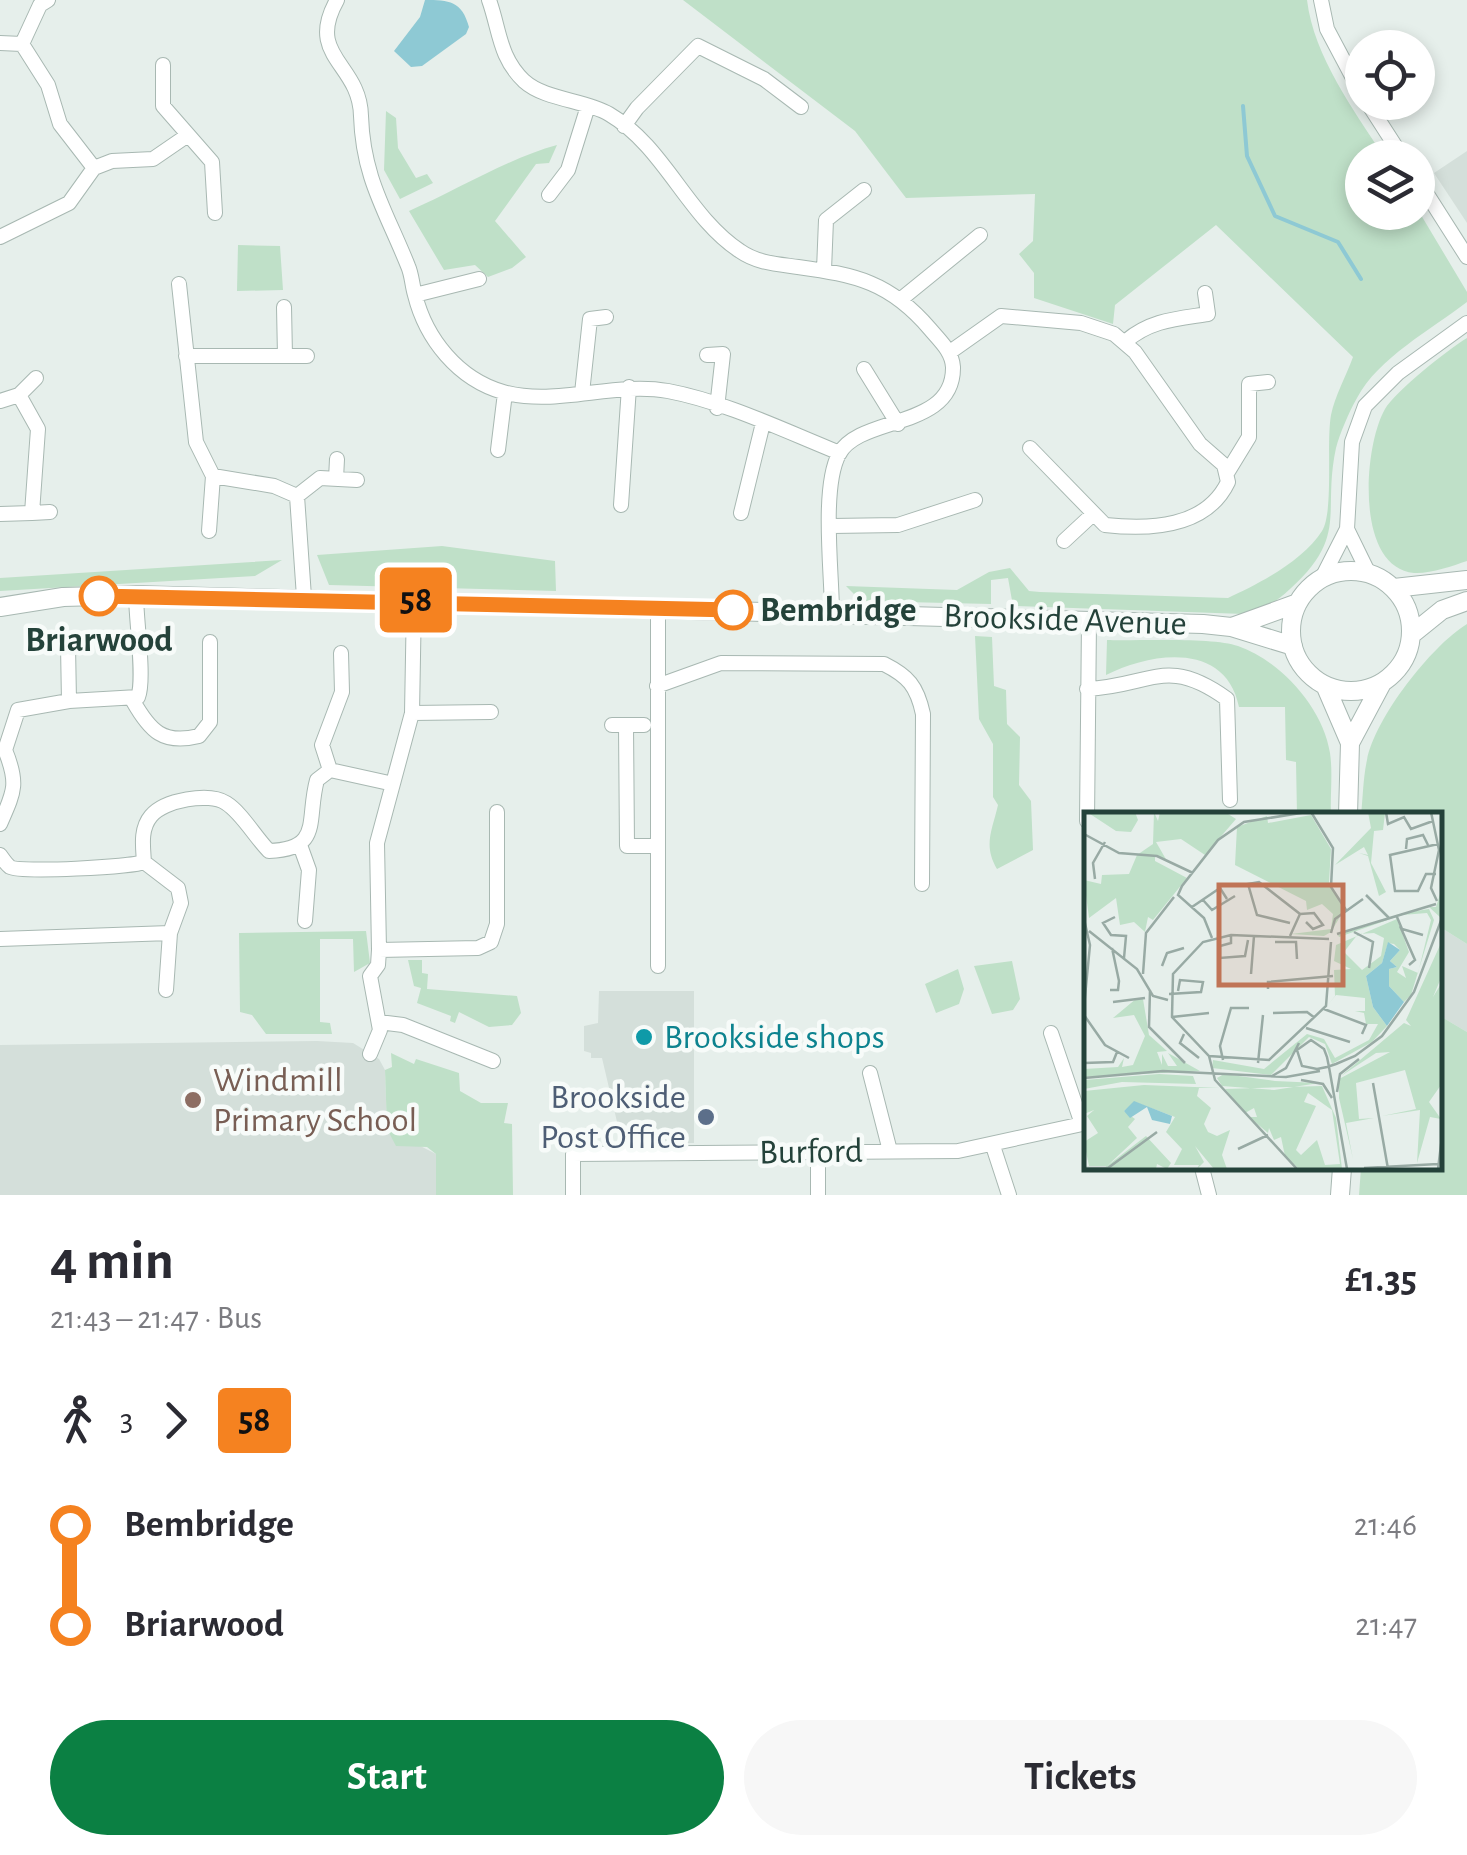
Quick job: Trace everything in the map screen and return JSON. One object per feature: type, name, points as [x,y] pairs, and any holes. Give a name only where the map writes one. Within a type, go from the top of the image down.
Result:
[{"type":"street","points":[[22,44],[40,6],[48,0]]},
{"type":"street","points":[[337,0],[324,34],[332,56],[358,93],[365,165],[410,270],[426,328],[448,358],[505,393],[582,393],[630,387],[671,392],[840,453]]},
{"type":"street","points":[[489,0],[502,55],[527,85],[588,106],[624,126],[651,148],[735,248],[763,262],[855,274],[900,300],[950,352],[953,369],[948,388],[934,406],[853,440],[840,453],[832,482],[832,613]]},
{"type":"street","points":[[1321,0],[1327,29],[1345,63]]},
{"type":"street","points":[[0,43],[22,44]]},
{"type":"street","points":[[22,44],[48,86],[60,124],[94,168]]},
{"type":"street","points":[[624,126],[698,46],[764,79],[801,107]]},
{"type":"street","points":[[163,65],[163,106],[212,162],[215,213]]},
{"type":"street","points":[[548,195],[568,170],[588,106]]},
{"type":"street","points":[[0,238],[69,203],[94,168],[112,161],[153,159],[188,135]]},
{"type":"street","points":[[824,270],[826,220],[864,190]]},
{"type":"street","points":[[1435,207],[1467,258]]},
{"type":"street","points":[[900,300],[980,235]]},
{"type":"street","points":[[415,296],[479,280]]},
{"type":"street","points":[[179,284],[196,442],[213,476],[209,531]]},
{"type":"street","points":[[1126,341],[1144,326],[1208,314],[1205,293]]},
{"type":"street","points":[[284,306],[285,356]]},
{"type":"street","points":[[582,393],[592,316]]},
{"type":"street","points":[[950,352],[1001,316],[1081,322],[1126,341],[1180,418],[1227,473]]},
{"type":"street","points":[[1382,683],[1344,691],[1326,685],[1305,669],[1293,646],[1292,620],[1298,603],[1322,578],[1347,529],[1352,442],[1364,406],[1398,373],[1467,322]]},
{"type":"street","points":[[717,408],[718,349]]},
{"type":"street","points":[[186,356],[306,356]]},
{"type":"street","points":[[864,369],[898,424]]},
{"type":"street","points":[[0,401],[19,395],[36,378]]},
{"type":"street","points":[[1030,448],[1106,525],[1168,526],[1204,512],[1222,493],[1227,473],[1249,437],[1249,384],[1268,382]]},
{"type":"street","points":[[621,505],[630,387]]},
{"type":"street","points":[[498,452],[505,393]]},
{"type":"street","points":[[19,395],[38,430],[32,513]]},
{"type":"street","points":[[742,514],[764,423]]},
{"type":"street","points":[[336,479],[337,458]]},
{"type":"street","points":[[213,476],[274,486],[298,496]]},
{"type":"street","points":[[298,496],[320,478],[358,480]]},
{"type":"street","points":[[298,496],[304,597]]},
{"type":"street","points":[[832,526],[898,525],[975,500]]},
{"type":"street","points":[[0,514],[50,512]]},
{"type":"street","points":[[1064,540],[1092,515]]},
{"type":"street","points":[[1347,529],[1369,574]]},
{"type":"street","points":[[1322,578],[1337,572],[1369,574],[1394,588],[1404,602],[1412,635]]},
{"type":"street","points":[[1394,588],[1467,580]]},
{"type":"street","points":[[133,701],[143,685],[137,658],[136,595]]},
{"type":"street","name":"Brookside Avenue","points":[[0,606],[62,597],[136,595],[414,600],[1231,627],[1293,646]]},
{"type":"street","points":[[370,1054],[379,1038],[380,1022],[370,976],[378,965],[379,950],[377,842],[389,784],[412,712],[414,600]]},
{"type":"street","points":[[1350,743],[1382,683],[1397,670],[1412,635],[1442,610],[1467,601]]},
{"type":"street","name":"Brookside Avenue","points":[[1231,627],[1298,603]]},
{"type":"street","points":[[658,608],[658,966]]},
{"type":"street","points":[[1087,812],[1089,621]]},
{"type":"street","points":[[133,701],[149,729],[162,738],[199,736],[210,722],[210,642]]},
{"type":"street","points":[[68,646],[68,701]]},
{"type":"street","points":[[330,770],[322,745],[342,692],[341,653]]},
{"type":"street","points":[[657,686],[721,663],[884,664],[907,676],[919,695],[923,714],[922,884]]},
{"type":"street","points":[[1087,688],[1117,688],[1148,674],[1196,676],[1227,699],[1230,800]]},
{"type":"street","points":[[1326,685],[1350,743],[1348,812]]},
{"type":"street","points":[[0,824],[16,776],[5,750],[4,726],[18,710],[68,701],[133,701]]},
{"type":"street","points":[[412,712],[491,712]]},
{"type":"street","points":[[644,725],[619,725],[628,846],[658,846]]},
{"type":"street","points":[[330,770],[389,784]]},
{"type":"street","points":[[144,862],[143,832],[152,814],[200,799],[218,799],[231,806],[269,851],[300,845],[312,828],[317,780],[330,770]]},
{"type":"street","points":[[379,950],[478,948],[490,942],[497,924],[497,812]]},
{"type":"street","points":[[300,845],[309,870],[305,921]]},
{"type":"street","points":[[0,854],[10,867],[38,872],[70,866],[129,868],[144,862]]},
{"type":"street","points":[[144,862],[178,888],[180,902],[170,933],[166,990]]},
{"type":"street","points":[[0,939],[170,933]]},
{"type":"street","points":[[380,1022],[403,1025],[493,1061]]},
{"type":"street","points":[[1051,1034],[1084,1121]]},
{"type":"street","points":[[870,1072],[890,1151]]},
{"type":"street","name":"Burford","points":[[572,1195],[573,1154],[890,1151],[993,1146],[1084,1124]]},
{"type":"street","points":[[993,1146],[1009,1195]]},
{"type":"street","points":[[818,1152],[818,1195]]},
{"type":"street","points":[[1206,1170],[1209,1195]]},
{"type":"street","points":[[1340,1195],[1342,1170]]},
{"type":"shaded area","points":[[1467,151],[1467,223],[1435,175]]},
{"type":"shaded area","points":[[1442,928],[1467,944],[1467,1032],[1442,1017]]},
{"type":"shaded area","points":[[599,991],[694,991],[694,1143],[622,1143],[602,1058],[591,1058],[591,1053],[584,1051],[584,1026],[598,1023]]},
{"type":"shaded area","name":"Windmill Primary School","points":[[353,1043],[379,1059],[385,1070],[387,1129],[436,1154],[436,1195],[0,1195],[0,1045]]},
{"type":"green space","points":[[683,0],[1307,0],[1318,42],[1345,96],[1345,120],[1360,120],[1373,140],[1345,140],[1345,230],[1430,230],[1467,292],[1467,302],[1392,357],[1366,383],[1336,448],[1330,523],[1320,554],[1290,589],[1257,611],[1244,614],[1013,606],[1008,578],[991,580],[991,604],[861,601],[846,586],[957,590],[989,572],[1010,568],[1029,591],[1228,598],[1293,561],[1322,531],[1328,509],[1331,415],[1353,357],[1216,225],[1115,305],[1113,324],[1034,298],[1034,273],[1019,254],[1033,241],[1035,194],[906,198],[855,131]]},
{"type":"green space","points":[[386,111],[396,118],[398,148],[416,178],[427,174],[433,183],[400,199],[384,170]]},
{"type":"green space","points":[[557,145],[549,163],[536,164],[495,221],[526,257],[512,268],[488,277],[475,265],[444,270],[409,211],[502,166]]},
{"type":"green space","points":[[238,245],[280,246],[283,290],[237,291]]},
{"type":"green space","points":[[1467,338],[1467,561],[1414,573],[1395,566],[1381,550],[1373,528],[1369,502],[1372,449],[1391,401]]},
{"type":"green space","points":[[442,546],[555,561],[556,591],[329,585],[317,555]]},
{"type":"green space","points":[[282,560],[255,576],[0,591],[0,578]]},
{"type":"green space","points":[[1467,624],[1467,944],[1442,928],[1442,812],[1361,812],[1367,760],[1381,724],[1406,684]]},
{"type":"green space","points":[[975,636],[992,637],[994,686],[1006,690],[1007,724],[1020,737],[1019,785],[1031,801],[1033,850],[997,869],[990,845],[998,805],[993,797],[993,744],[979,719]]},
{"type":"green space","points":[[1107,640],[1193,640],[1226,643],[1254,653],[1298,688],[1319,719],[1331,761],[1331,812],[1297,812],[1296,762],[1286,760],[1285,707],[1239,707],[1231,686],[1219,671],[1184,658],[1144,661],[1106,675]]},
{"type":"green space","points":[[366,931],[370,963],[354,972],[353,939],[320,939],[320,1022],[330,1023],[332,1034],[266,1034],[252,1015],[240,1012],[239,933]]},
{"type":"green space","points":[[408,960],[422,960],[422,973],[428,974],[427,989],[517,996],[521,1013],[512,1025],[489,1027],[459,1012],[455,1023],[450,1021],[451,1016],[417,1003],[421,988],[414,986]]},
{"type":"green space","points":[[1012,961],[1020,999],[1013,1010],[992,1014],[974,966]]},
{"type":"green space","points":[[958,969],[964,989],[959,1004],[936,1013],[925,984]]},
{"type":"green space","points":[[1442,1017],[1467,1032],[1467,1195],[1359,1195],[1361,1170],[1442,1170]]},
{"type":"green space","points":[[391,1053],[414,1064],[416,1059],[459,1073],[460,1091],[481,1103],[508,1103],[504,1123],[512,1124],[513,1195],[436,1195],[436,1154],[427,1147],[396,1146],[387,1129],[385,1070],[392,1067]]},
{"type":"water","points":[[425,0],[458,7],[469,27],[466,34],[422,66],[411,67],[394,51],[420,17]]},
{"type":"waterway","points":[[1243,106],[1247,156],[1275,216],[1338,242],[1361,279]]},
{"type":"bus line","name":"58","points":[[99,596],[733,610]]},
{"type":"place","name":"Briarwood","points":[[99,596]]},
{"type":"place","name":"Bembridge","points":[[733,610]]},
{"type":"place","name":"Brookside shops","points":[[644,1037]]},
{"type":"place","name":"Windmill Primary School","points":[[193,1100]]},
{"type":"place","name":"Brookside Post Office","points":[[706,1117]]}]
